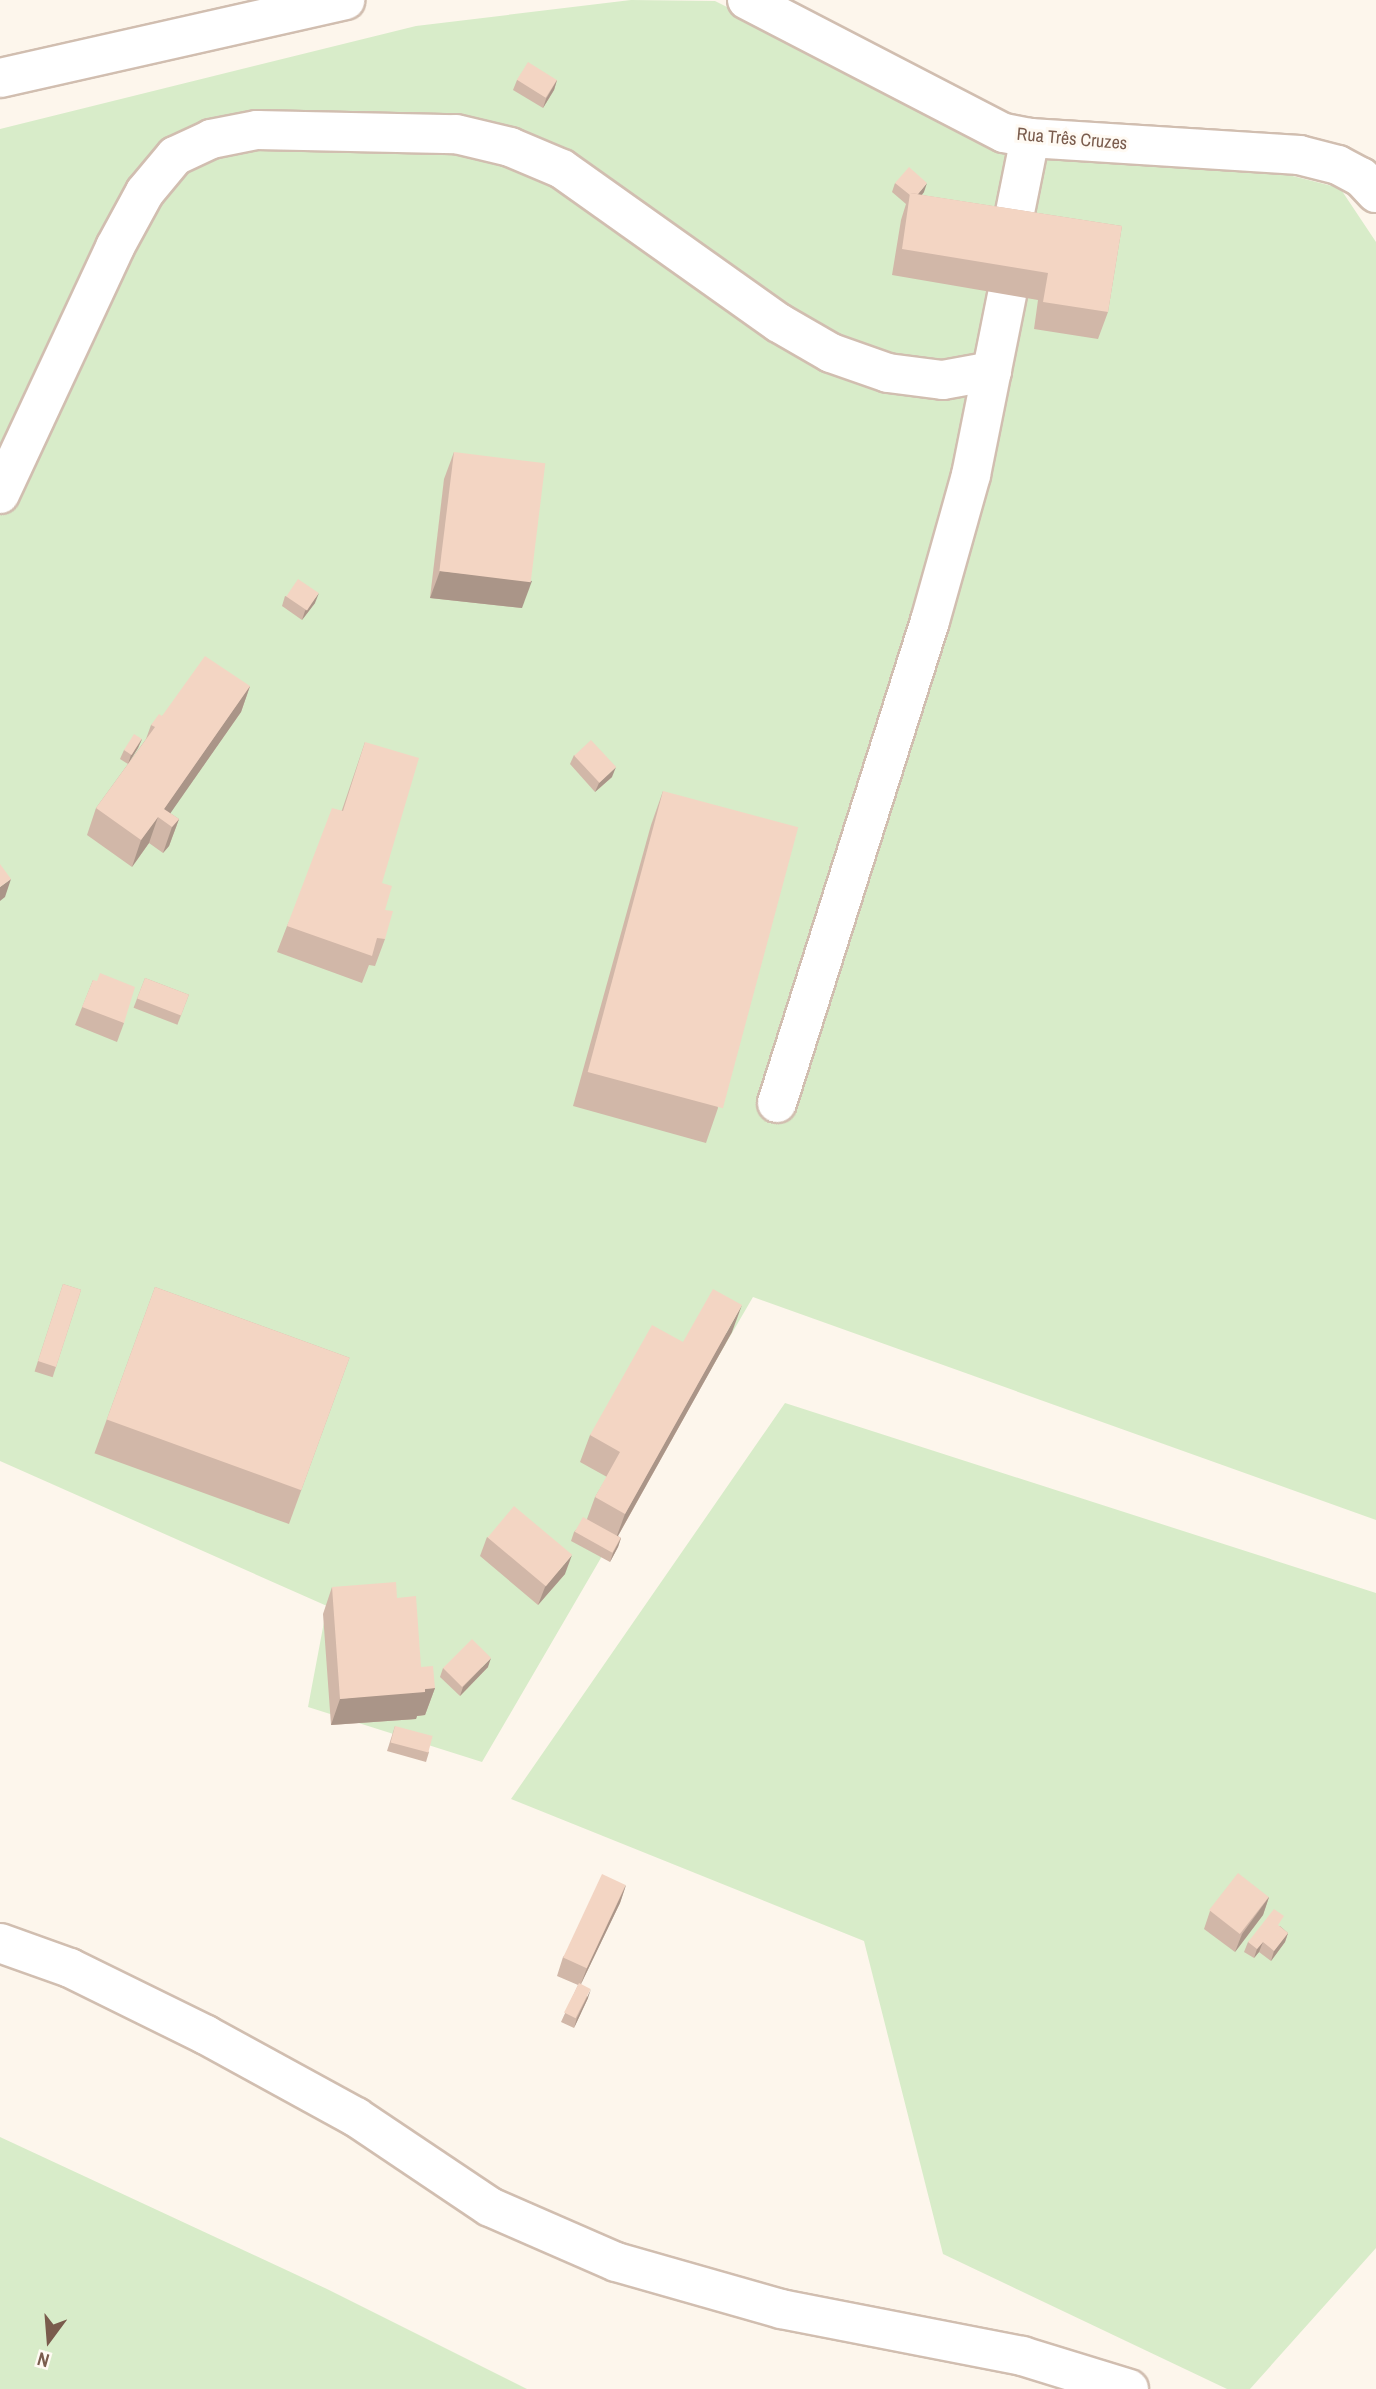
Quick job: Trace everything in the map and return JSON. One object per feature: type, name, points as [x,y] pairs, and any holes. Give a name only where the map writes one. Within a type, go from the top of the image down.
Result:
[{"type":"street","points":[[0,78],[345,0]]},
{"type":"street","name":"Rua Três Cruzes","points":[[747,0],[1004,133],[1030,138],[1299,155],[1338,165],[1361,177],[1376,193]]},
{"type":"street","points":[[0,495],[115,247],[145,192],[175,156],[211,139],[257,130],[456,134],[510,147],[562,169],[779,323],[831,353],[888,373],[943,380],[992,371]]},
{"type":"street","points":[[1010,237],[1030,138]]},
{"type":"street","points":[[777,1103],[930,621],[971,475],[1007,295]]},
{"type":"street","points":[[0,1943],[70,1968],[206,2035],[356,2117],[491,2207],[616,2262],[780,2309],[1022,2356],[1129,2389]]},
{"type":"green space","points":[[631,0],[715,1],[1000,143],[1249,165],[1340,188],[1376,242],[1376,1520],[753,1297],[482,1762],[308,1707],[327,1606],[0,1461],[0,129],[416,26]]},
{"type":"green space","points":[[785,1403],[1376,1593],[1376,2248],[1250,2389],[1227,2389],[943,2254],[864,1941],[511,1799]]},
{"type":"green space","points":[[0,2137],[327,2289],[527,2389],[0,2389]]},
{"type":"building","points":[[528,62],[557,80],[546,98],[517,80]]},
{"type":"building","points":[[909,167],[927,183],[918,194],[910,195],[895,183]]},
{"type":"building","points":[[910,193],[1122,226],[1108,312],[1043,302],[1048,273],[902,249]]},
{"type":"building","points":[[454,452],[545,463],[531,582],[439,571]]},
{"type":"building","points":[[298,579],[319,593],[307,610],[286,596]]},
{"type":"building","points":[[205,656],[250,686],[164,809],[179,819],[172,827],[158,817],[141,840],[96,808],[155,727],[151,725],[159,714],[162,716]]},
{"type":"building","points":[[134,734],[142,739],[132,755],[124,750]]},
{"type":"building","points":[[591,740],[616,767],[599,783],[574,756]]},
{"type":"building","points":[[365,742],[419,758],[382,883],[392,886],[385,910],[393,911],[385,939],[377,938],[372,956],[287,926],[332,808],[343,811]]},
{"type":"building","points":[[663,791],[798,827],[723,1108],[588,1072]]},
{"type":"building","points":[[0,864],[11,879],[0,887]]},
{"type":"building","points":[[100,973],[135,987],[124,1023],[82,1007],[93,980],[97,981]]},
{"type":"building","points":[[145,978],[189,995],[181,1015],[137,999]]},
{"type":"building","points":[[63,1284],[81,1290],[56,1367],[38,1361]]},
{"type":"building","points":[[155,1287],[350,1358],[301,1490],[107,1419]]},
{"type":"building","points":[[713,1289],[742,1305],[625,1514],[595,1497],[620,1452],[590,1435],[652,1325],[683,1342]]},
{"type":"building","points":[[514,1506],[572,1555],[546,1586],[488,1537]]},
{"type":"building","points":[[583,1517],[621,1538],[612,1553],[575,1532]]},
{"type":"building","points":[[396,1582],[397,1598],[416,1596],[421,1667],[433,1666],[435,1688],[425,1689],[425,1692],[340,1699],[332,1587]]},
{"type":"building","points":[[472,1639],[491,1658],[462,1687],[443,1668]]},
{"type":"building","points":[[395,1726],[433,1736],[428,1753],[391,1742]]},
{"type":"building","points":[[1238,1873],[1269,1897],[1240,1934],[1209,1910]]},
{"type":"building","points":[[602,1874],[626,1885],[587,1968],[563,1957]]},
{"type":"building","points":[[1274,1909],[1284,1916],[1278,1925],[1288,1933],[1274,1951],[1263,1942],[1257,1949],[1248,1942]]},
{"type":"building","points":[[579,1983],[591,1989],[576,2018],[564,2012]]}]
